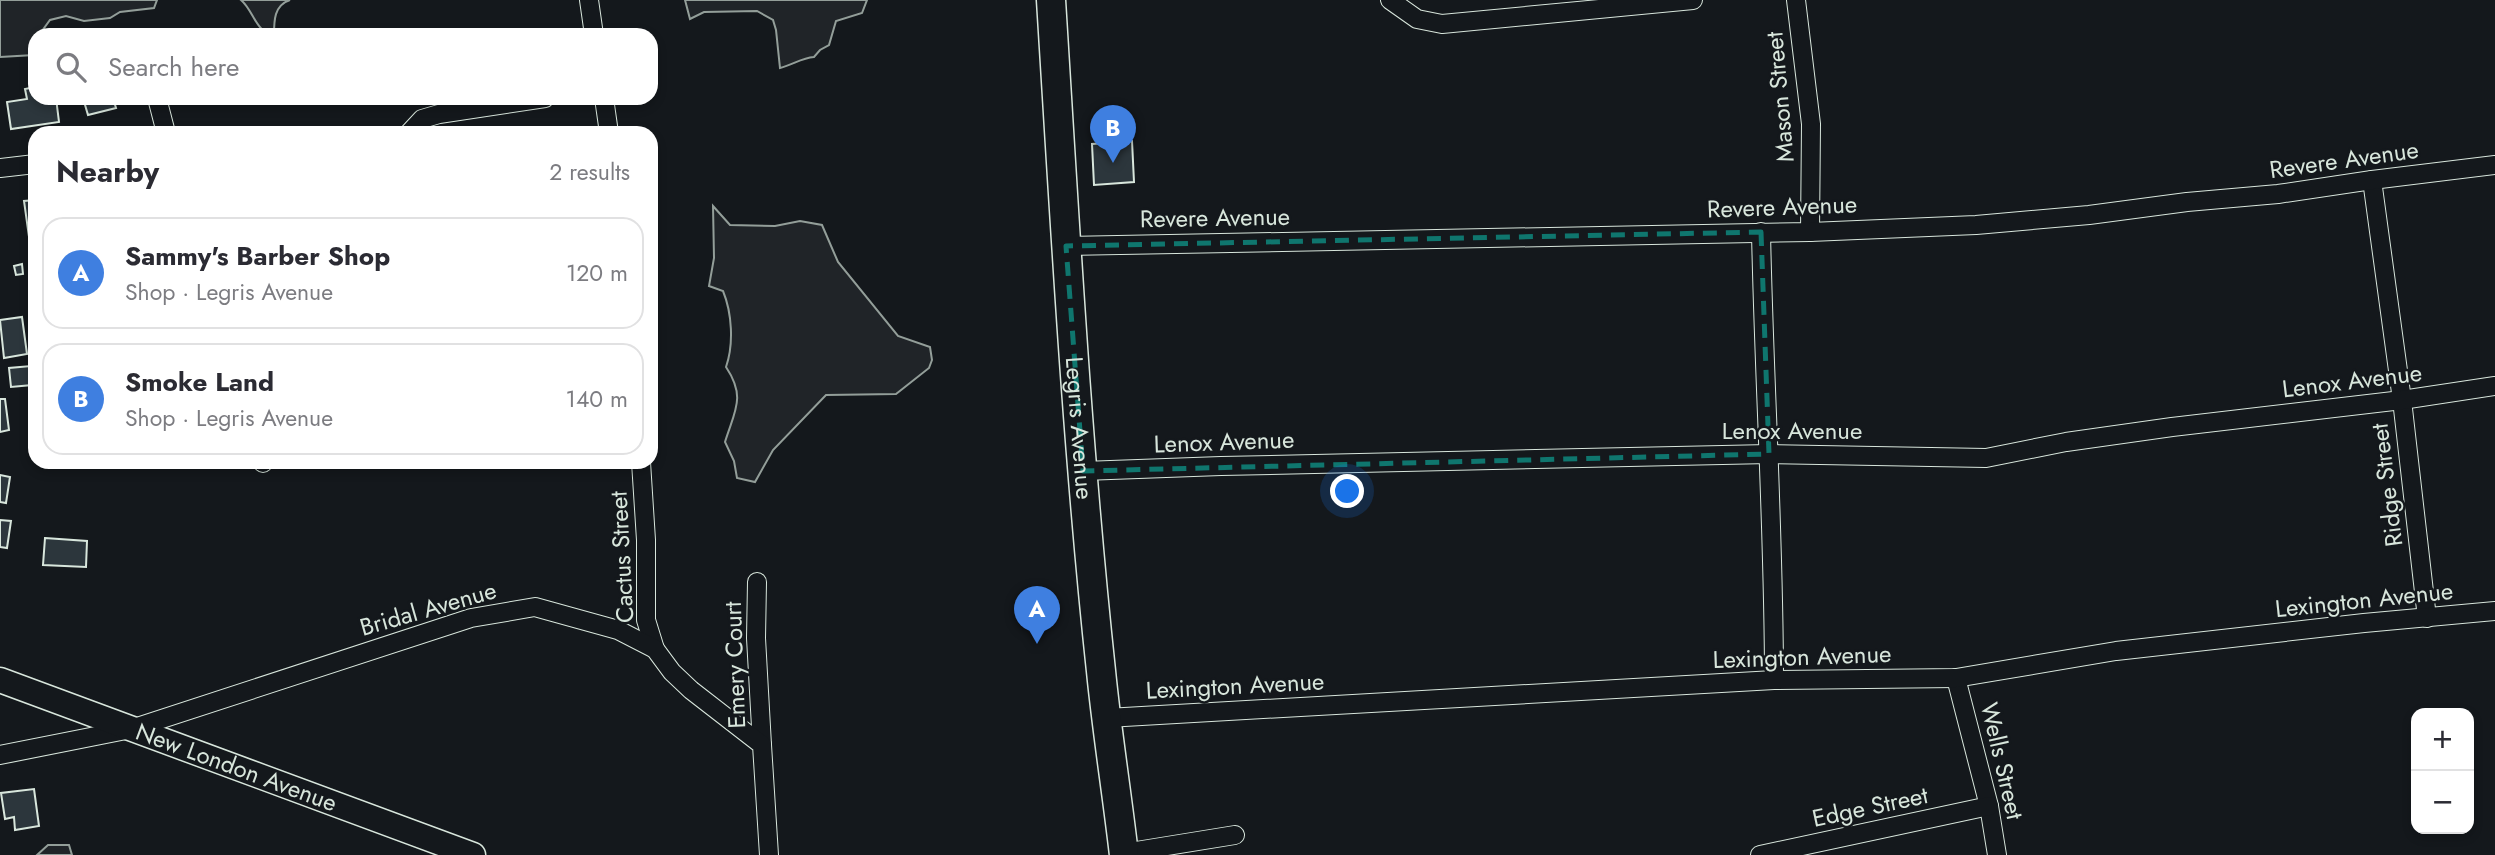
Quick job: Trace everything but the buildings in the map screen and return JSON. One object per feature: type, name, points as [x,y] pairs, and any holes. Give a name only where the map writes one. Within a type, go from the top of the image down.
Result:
[{"type":"main road","name":"Legris Avenue","points":[[1051,0],[1083,471],[1107,718],[1124,854]]},
{"type":"main road","name":"New London Avenue","points":[[0,680],[473,855]]},
{"type":"street","points":[[589,0],[593,28]]},
{"type":"street","points":[[1390,0],[1417,19],[1442,24],[1693,0]]},
{"type":"street","name":"Mason Street","points":[[1796,0],[1811,124],[1810,232]]},
{"type":"street","points":[[159,105],[164,126]]},
{"type":"street","points":[[416,126],[422,119],[439,114],[499,105]]},
{"type":"street","points":[[605,105],[608,126]]},
{"type":"street","points":[[0,168],[28,165]]},
{"type":"street","name":"Revere Avenue","points":[[1066,246],[1810,232],[1976,225],[2278,194],[2495,165]]},
{"type":"street","name":"Ridge Street","points":[[2372,180],[2402,400],[2427,618]]},
{"type":"street","points":[[1761,232],[1763,353],[1774,577],[1774,680]]},
{"type":"street","name":"Lenox Avenue","points":[[1083,471],[1769,454],[1986,458],[2066,442],[2495,386]]},
{"type":"street","name":"Cactus Street","points":[[641,469],[646,540],[646,620],[655,649]]},
{"type":"street","name":"Emery Court","points":[[757,582],[756,638],[762,746]]},
{"type":"street","name":"Bridal Avenue","points":[[0,755],[131,729],[471,618],[535,607],[618,629],[655,649],[671,672],[762,746]]},
{"type":"street","name":"Lexington Avenue","points":[[1107,718],[1774,680],[1956,678],[2116,651],[2495,611]]},
{"type":"street","name":"Wells Street","points":[[1956,678],[1989,806],[1997,855]]},
{"type":"street","points":[[762,746],[769,855]]},
{"type":"street","name":"Edge Street","points":[[1760,855],[1989,806]]},
{"type":"street","points":[[1124,854],[1235,835]]},
{"type":"highlighted area","points":[[1761,232],[1769,454],[1083,471],[1066,246]]},
{"type":"shaded area","points":[[0,0],[157,0],[154,8],[120,12],[110,18],[84,21],[66,16],[50,20],[44,28],[28,28],[28,55],[0,57]]},
{"type":"shaded area","points":[[241,0],[290,0],[278,10],[274,28],[261,28]]},
{"type":"shaded area","points":[[685,0],[867,0],[862,13],[836,21],[829,45],[814,57],[780,68],[773,20],[757,11],[704,12],[690,19]]},
{"type":"shaded area","points":[[713,206],[730,225],[775,226],[800,221],[822,225],[838,262],[898,336],[930,347],[932,360],[929,368],[896,394],[826,395],[773,450],[755,482],[737,478],[734,461],[725,442],[735,412],[737,395],[726,367],[731,339],[726,300],[723,291],[709,286],[714,258]]},
{"type":"shaded area","points":[[48,845],[69,845],[72,855],[37,855]]},
{"type":"place","name":"Smoke Land","points":[[1113,163]]},
{"type":"place","name":"Sammy's Barber Shop","points":[[1037,644]]}]
